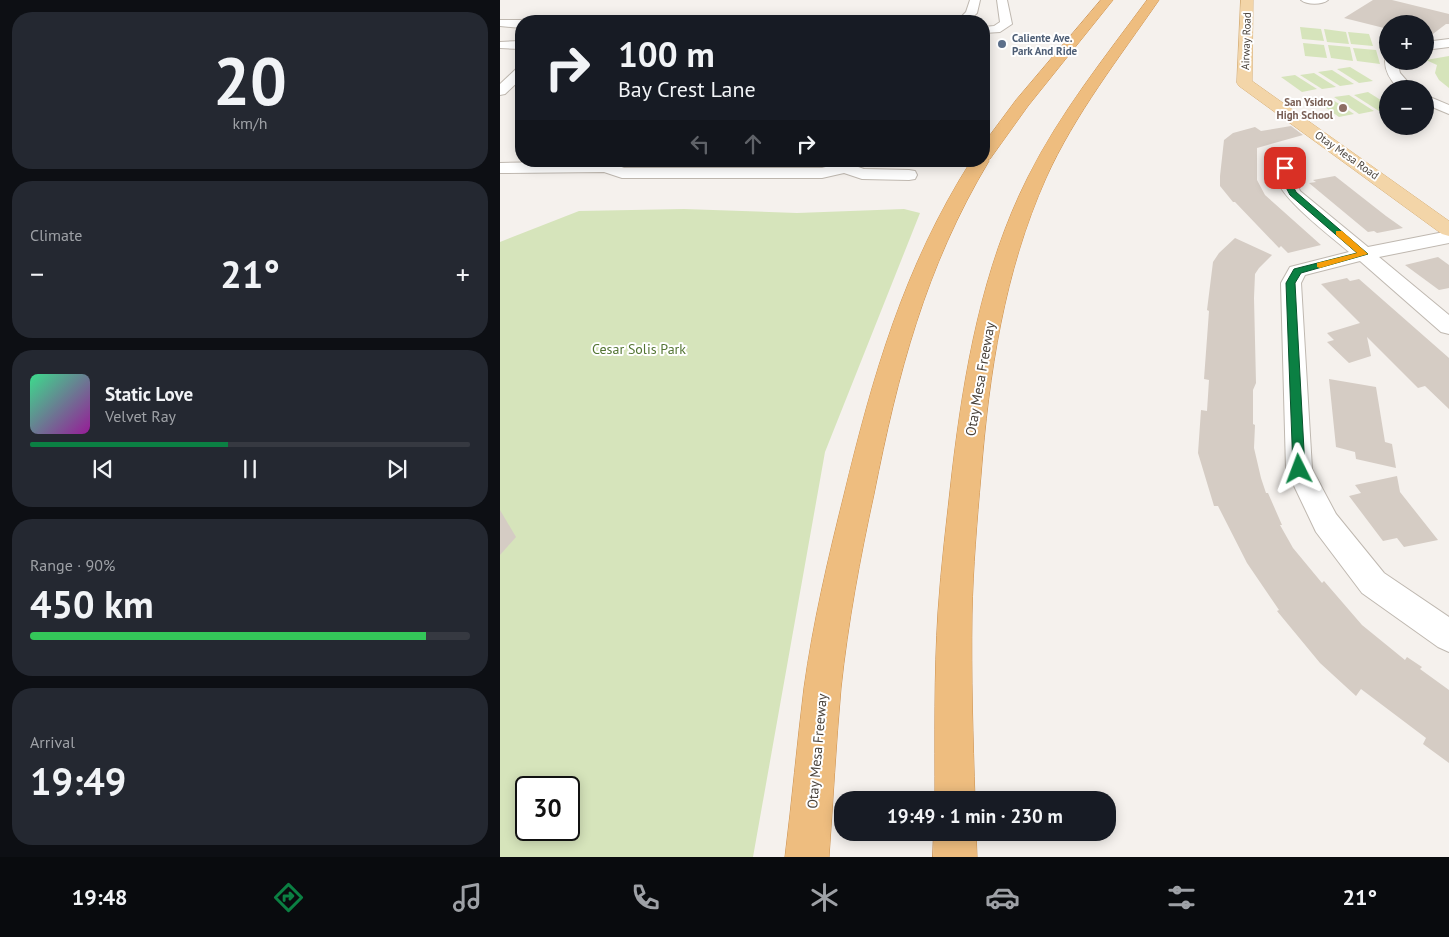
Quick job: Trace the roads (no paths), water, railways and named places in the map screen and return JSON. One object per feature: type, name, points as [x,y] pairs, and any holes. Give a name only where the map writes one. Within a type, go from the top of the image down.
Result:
[{"type":"highway","points":[[1060,56],[1094,0]]},
{"type":"highway","points":[[990,147],[1060,56],[1107,0]]},
{"type":"highway","name":"Otay Mesa Freeway","points":[[955,791],[956,588],[969,446],[983,348],[1002,271],[1025,204],[1056,140],[1140,19],[1157,11],[1158,3]]},
{"type":"highway","name":"Otay Mesa Freeway","points":[[807,857],[825,677],[845,552],[885,382],[912,296],[937,238],[960,192],[976,167]]},
{"type":"highway","points":[[955,841],[955,857]]},
{"type":"main road","name":"Airway Road","points":[[1244,83],[1247,0]]},
{"type":"main road","name":"Otay Mesa Road","points":[[1244,83],[1449,230]]},
{"type":"street","points":[[969,15],[975,0]]},
{"type":"street","points":[[981,0],[1015,0]]},
{"type":"street","points":[[1306,0],[1323,0]]},
{"type":"street","points":[[990,30],[1006,24],[1002,1]]},
{"type":"street","points":[[502,26],[515,25]]},
{"type":"street","points":[[502,26],[515,29]]},
{"type":"street","points":[[1434,45],[1449,44]]},
{"type":"street","points":[[501,45],[515,45]]},
{"type":"street","points":[[500,91],[515,77]]},
{"type":"street","points":[[1434,103],[1449,110]]},
{"type":"street","points":[[1293,162],[1285,168],[1284,176],[1293,194],[1449,328]]},
{"type":"street","points":[[500,168],[526,167]]},
{"type":"street","points":[[612,167],[622,172],[689,167],[770,167],[822,173],[832,172],[840,167]]},
{"type":"street","points":[[850,167],[862,174],[909,175]]},
{"type":"street","points":[[1449,237],[1364,254],[1298,271],[1291,283],[1299,469],[1326,523],[1373,583],[1449,636]]},
{"type":"place","name":"Caliente Ave. Park And Ride","points":[[1002,44]]},
{"type":"place","name":"San Ysidro High School","points":[[1343,108]]},
{"type":"park label","name":"Cesar Solis Park","points":[[639,349]]}]
